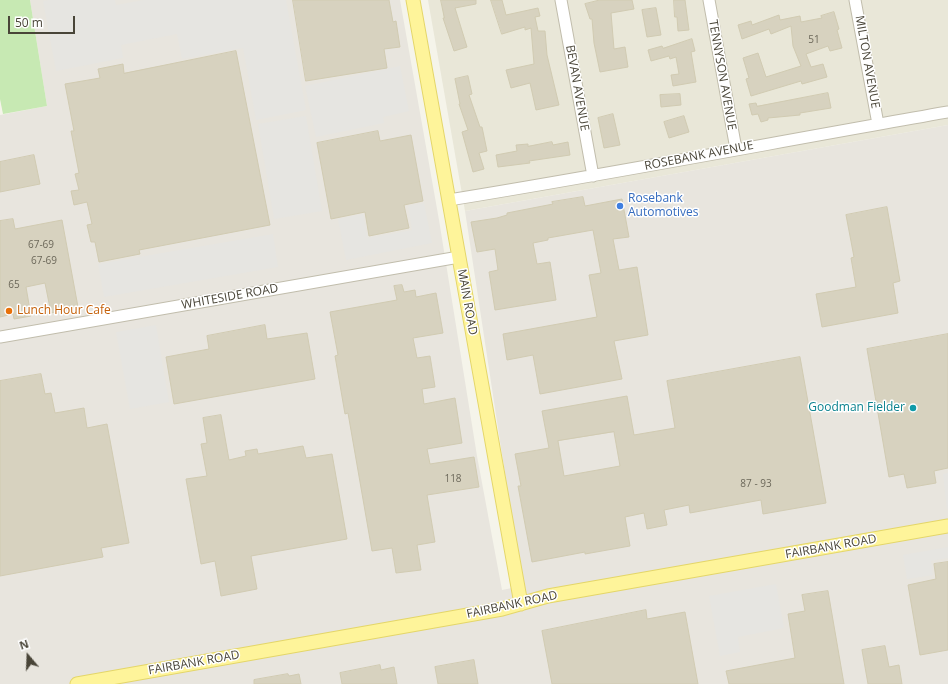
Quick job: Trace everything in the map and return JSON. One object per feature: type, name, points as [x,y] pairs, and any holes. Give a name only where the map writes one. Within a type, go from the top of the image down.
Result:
[{"type":"main road","name":"MAIN ROAD","points":[[413,0],[521,604]]},
{"type":"main road","name":"FAIRBANK ROAD","points":[[77,684],[496,610],[548,596],[948,526]]},
{"type":"street","name":"BEVAN AVENUE","points":[[561,0],[593,176]]},
{"type":"street","name":"TENNYSON AVENUE","points":[[709,0],[736,149]]},
{"type":"street","name":"MILTON AVENUE","points":[[855,0],[878,124]]},
{"type":"street","name":"ROSEBANK AVENUE","points":[[449,200],[593,176],[736,149],[948,112]]},
{"type":"street","name":"WHITESIDE ROAD","points":[[0,337],[459,257]]},
{"type":"shaded area","points":[[30,0],[400,0],[439,220],[477,456],[502,590],[522,586],[465,211],[948,125],[948,684],[0,684],[0,115],[47,106]]},
{"type":"shaded area","points":[[115,0],[116,5],[143,0],[286,0],[306,110],[256,120],[243,48],[182,59],[177,34],[121,45],[123,58],[56,71],[43,1]]},
{"type":"shaded area","points":[[428,0],[948,0],[948,125],[465,211]]},
{"type":"shaded area","points":[[400,66],[409,111],[383,117],[384,123],[316,137],[305,86]]},
{"type":"shaded area","points":[[306,116],[322,211],[274,219],[258,124]]},
{"type":"shaded area","points":[[424,203],[432,243],[346,260],[338,219],[363,214],[368,238],[412,230],[408,206]]},
{"type":"shaded area","points":[[273,234],[278,267],[104,297],[98,264]]},
{"type":"shaded area","points":[[156,325],[169,402],[130,409],[116,332]]},
{"type":"shaded area","points":[[948,473],[948,508],[947,509],[943,474]]},
{"type":"shaded area","points":[[948,547],[948,558],[931,561],[933,575],[907,579],[903,555]]},
{"type":"shaded area","points":[[776,584],[784,628],[738,637],[740,652],[720,656],[709,596]]},
{"type":"green space","points":[[0,0],[30,0],[47,106],[3,114],[0,99]]},
{"type":"building","points":[[293,0],[389,0],[393,22],[396,21],[400,47],[384,49],[387,68],[306,81]]},
{"type":"building","points":[[441,0],[476,0],[476,4],[455,8],[467,47],[454,51],[443,18]]},
{"type":"building","points":[[491,0],[502,0],[506,15],[538,8],[540,16],[535,17],[538,31],[545,31],[547,55],[559,105],[536,110],[530,83],[511,88],[506,70],[534,64],[531,28],[525,30],[525,27],[502,34]]},
{"type":"building","points":[[600,0],[632,0],[634,9],[611,13],[614,49],[625,47],[628,67],[600,72],[594,43],[592,19],[590,19],[585,4]]},
{"type":"building","points":[[674,0],[685,0],[689,30],[678,31]]},
{"type":"building","points":[[656,8],[661,35],[647,37],[642,10]]},
{"type":"building","points":[[834,12],[842,48],[830,51],[828,46],[806,54],[811,67],[823,64],[827,77],[802,84],[801,81],[751,96],[746,79],[749,78],[743,58],[758,53],[766,77],[801,66],[793,46],[791,26],[771,34],[769,29],[742,39],[738,25],[751,21],[752,25],[779,15],[780,20],[800,16],[801,22],[822,18],[821,16]]},
{"type":"building","points":[[692,39],[695,51],[691,52],[696,82],[673,86],[671,75],[679,74],[676,57],[670,59],[669,56],[651,61],[648,50],[662,46],[663,48]]},
{"type":"building","points":[[236,51],[270,225],[139,250],[140,254],[99,262],[95,242],[91,242],[87,225],[92,224],[87,202],[74,205],[71,191],[79,190],[75,174],[79,173],[71,131],[74,131],[65,84],[100,78],[98,69],[123,64],[124,73]]},
{"type":"building","points":[[468,76],[472,94],[469,95],[480,127],[482,127],[487,151],[479,153],[484,169],[473,172],[462,132],[468,130],[459,104],[455,79]]},
{"type":"building","points":[[828,93],[831,108],[800,113],[800,115],[768,118],[768,120],[761,122],[758,114],[752,115],[749,104],[756,103],[757,106]]},
{"type":"building","points":[[680,94],[681,105],[661,107],[660,95]]},
{"type":"building","points":[[613,114],[620,145],[604,148],[598,118]]},
{"type":"building","points":[[684,116],[689,132],[669,138],[664,122]]},
{"type":"building","points":[[378,131],[380,141],[411,135],[423,201],[404,205],[409,228],[369,236],[365,212],[331,219],[317,143]]},
{"type":"building","points":[[552,142],[553,145],[568,142],[570,155],[529,161],[530,163],[498,167],[496,155],[517,151],[516,145],[528,144],[528,146]]},
{"type":"building","points":[[34,155],[40,184],[0,192],[0,162]]},
{"type":"building","points":[[583,197],[585,206],[622,199],[629,237],[613,239],[619,270],[637,267],[648,335],[614,341],[622,379],[540,394],[533,355],[507,360],[503,334],[597,317],[589,275],[601,273],[593,230],[548,238],[548,240],[533,243],[537,264],[550,262],[556,300],[495,310],[489,272],[498,270],[495,249],[477,252],[471,222],[497,218],[507,215],[507,213],[553,204],[552,202]]},
{"type":"building","points":[[887,207],[900,281],[893,283],[898,313],[822,327],[816,294],[856,287],[851,258],[854,257],[846,215]]},
{"type":"building","points":[[13,219],[15,229],[62,220],[78,307],[51,313],[45,283],[26,287],[31,316],[14,319],[13,314],[0,317],[0,221]]},
{"type":"building","points":[[402,285],[404,292],[415,290],[416,297],[436,293],[443,333],[413,338],[417,358],[430,356],[435,387],[422,389],[424,404],[455,398],[462,443],[427,449],[430,464],[474,457],[479,487],[427,495],[435,542],[417,545],[421,570],[396,573],[392,548],[372,551],[348,413],[345,414],[335,356],[338,355],[330,312],[397,300],[394,286]]},
{"type":"building","points":[[265,325],[267,339],[307,333],[315,379],[174,404],[166,357],[209,349],[207,336]]},
{"type":"building","name":"Goodman Fielder","points":[[948,334],[948,468],[934,471],[936,483],[907,488],[904,474],[889,477],[867,349]]},
{"type":"building","points":[[800,357],[826,503],[763,514],[761,500],[690,513],[689,505],[664,510],[667,525],[647,529],[644,513],[625,517],[630,546],[585,554],[585,552],[532,562],[518,486],[521,486],[515,454],[549,448],[542,411],[627,396],[634,435],[675,428],[667,381]],"holes":[[[614,432],[620,466],[564,476],[558,441]]]},
{"type":"building","points":[[41,374],[45,394],[51,393],[55,413],[84,408],[87,428],[107,424],[129,543],[101,548],[103,557],[0,576],[0,381]]},
{"type":"building","points":[[221,415],[229,460],[246,456],[245,451],[257,449],[258,454],[303,446],[306,458],[332,454],[347,539],[251,556],[257,589],[221,596],[215,561],[201,564],[186,479],[207,476],[201,444],[207,443],[203,418]]},
{"type":"building","points":[[948,562],[948,650],[920,655],[908,585],[936,579],[934,564]]},
{"type":"building","points":[[828,591],[844,684],[729,684],[726,671],[795,658],[788,614],[805,611],[802,595]]},
{"type":"building","points":[[646,610],[647,619],[685,612],[698,684],[552,684],[542,631]]},
{"type":"building","points":[[885,646],[889,667],[899,665],[902,684],[868,684],[862,650]]},
{"type":"building","points":[[474,660],[478,684],[438,684],[435,667]]},
{"type":"building","points":[[380,665],[381,670],[394,667],[397,684],[342,684],[340,673]]},
{"type":"building","points":[[288,674],[289,676],[299,674],[301,684],[254,684],[254,680]]},
{"type":"place","name":"Rosebank Automotives","points":[[620,206]]},
{"type":"place","name":"Lunch Hour Cafe","points":[[9,311]]},
{"type":"place","name":"Goodman Fielder","points":[[913,408]]}]
